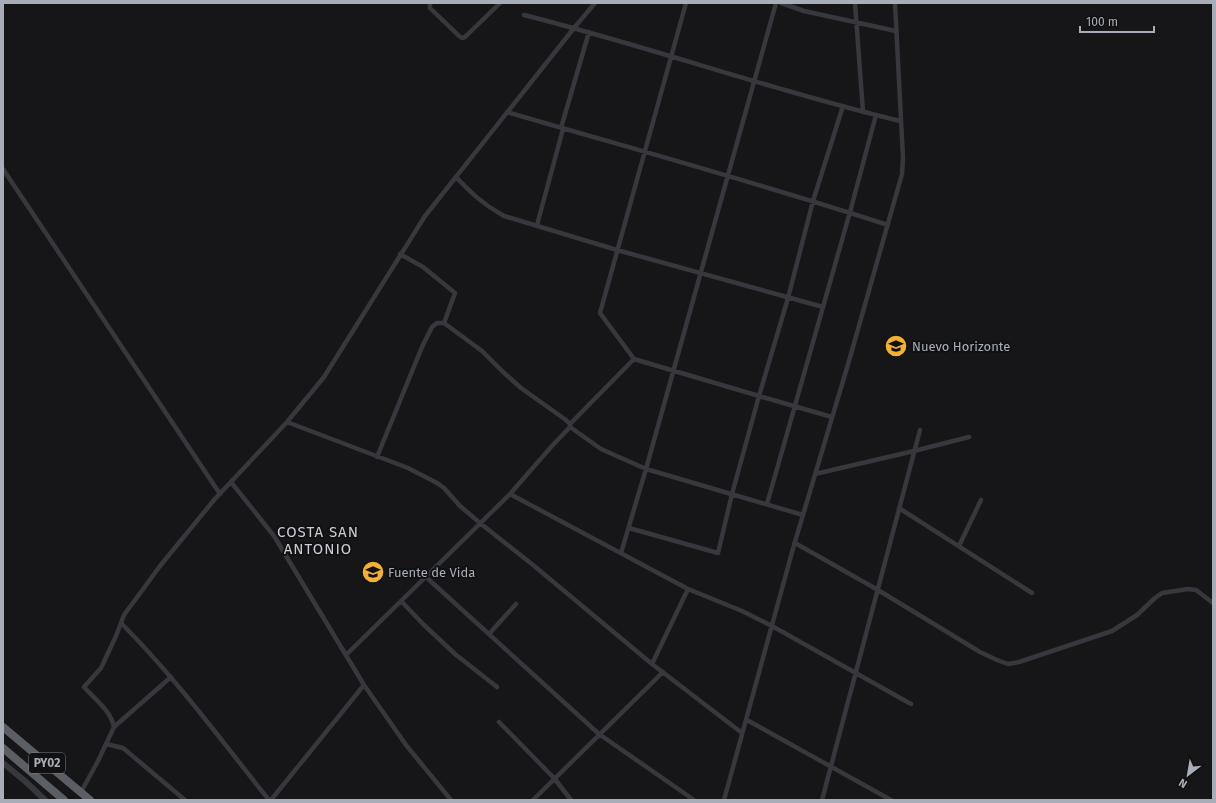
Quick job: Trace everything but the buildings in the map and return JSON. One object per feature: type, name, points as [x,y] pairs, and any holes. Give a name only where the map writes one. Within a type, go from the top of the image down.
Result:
[{"type":"highway","name":"PY02","points":[[3,726],[90,800]]},
{"type":"highway","name":"PY02","points":[[3,748],[64,800]]},
{"type":"street","points":[[430,3],[430,8],[462,38],[465,37],[500,3]]},
{"type":"street","points":[[114,727],[108,714],[84,687],[101,668],[124,615],[160,566],[220,494],[287,422],[324,377],[425,216],[595,3]]},
{"type":"street","points":[[686,3],[600,313],[634,359],[832,416]]},
{"type":"street","points":[[621,553],[674,371],[776,3]]},
{"type":"street","points":[[781,3],[804,11],[896,31]]},
{"type":"street","points":[[855,3],[863,112]]},
{"type":"street","points":[[724,800],[794,543],[902,174],[895,3]]},
{"type":"street","points":[[524,15],[589,32],[863,112],[900,121]]},
{"type":"street","points":[[536,226],[589,32]]},
{"type":"street","points":[[629,528],[718,553],[732,494],[788,298],[813,202],[843,106]]},
{"type":"street","points":[[507,112],[850,212],[888,225]]},
{"type":"street","points":[[767,504],[876,115]]},
{"type":"street","points":[[3,169],[220,494]]},
{"type":"street","points":[[456,178],[488,207],[504,216],[701,274],[823,307]]},
{"type":"street","points":[[400,254],[423,267],[455,293],[444,323]]},
{"type":"street","points":[[377,457],[422,347],[432,327],[437,323],[444,323],[482,351],[521,388],[566,420],[570,426],[601,449],[646,469],[803,515]]},
{"type":"street","points":[[346,655],[510,494],[570,426],[634,359]]},
{"type":"street","points":[[287,422],[408,468],[437,483],[480,523],[652,664],[742,733]]},
{"type":"street","points":[[822,800],[920,430]]},
{"type":"street","points":[[815,474],[969,437]]},
{"type":"street","points":[[231,482],[274,536],[364,685],[406,745],[451,800]]},
{"type":"street","points":[[510,494],[688,589],[742,611],[772,626],[911,704]]},
{"type":"street","points":[[959,546],[981,500]]},
{"type":"street","points":[[899,508],[1032,593]]},
{"type":"street","points":[[794,543],[878,590],[980,652],[1008,664],[1019,662],[1112,631],[1137,615],[1162,593],[1188,589],[1196,590],[1213,603]]},
{"type":"street","points":[[426,577],[599,734],[694,800]]},
{"type":"street","points":[[652,664],[688,589]]},
{"type":"street","points":[[401,601],[455,654],[497,687]]},
{"type":"street","points":[[489,634],[516,604]]},
{"type":"street","points":[[121,623],[171,677],[270,800],[364,685]]},
{"type":"street","points":[[533,800],[662,672]]},
{"type":"street","points":[[81,792],[114,727],[171,677]]},
{"type":"street","points":[[747,720],[891,800]]},
{"type":"street","points":[[499,722],[554,778],[571,800]]},
{"type":"street","points":[[106,744],[123,748],[185,800]]},
{"type":"street","points":[[3,764],[26,782],[45,800]]},
{"type":"place","name":"Nuevo Horizonte","points":[[896,346]]},
{"type":"place","name":"Fuente de Vida","points":[[373,572]]},
{"type":"district","name":"COSTA SAN ANTONIO","points":[[318,540]]}]
